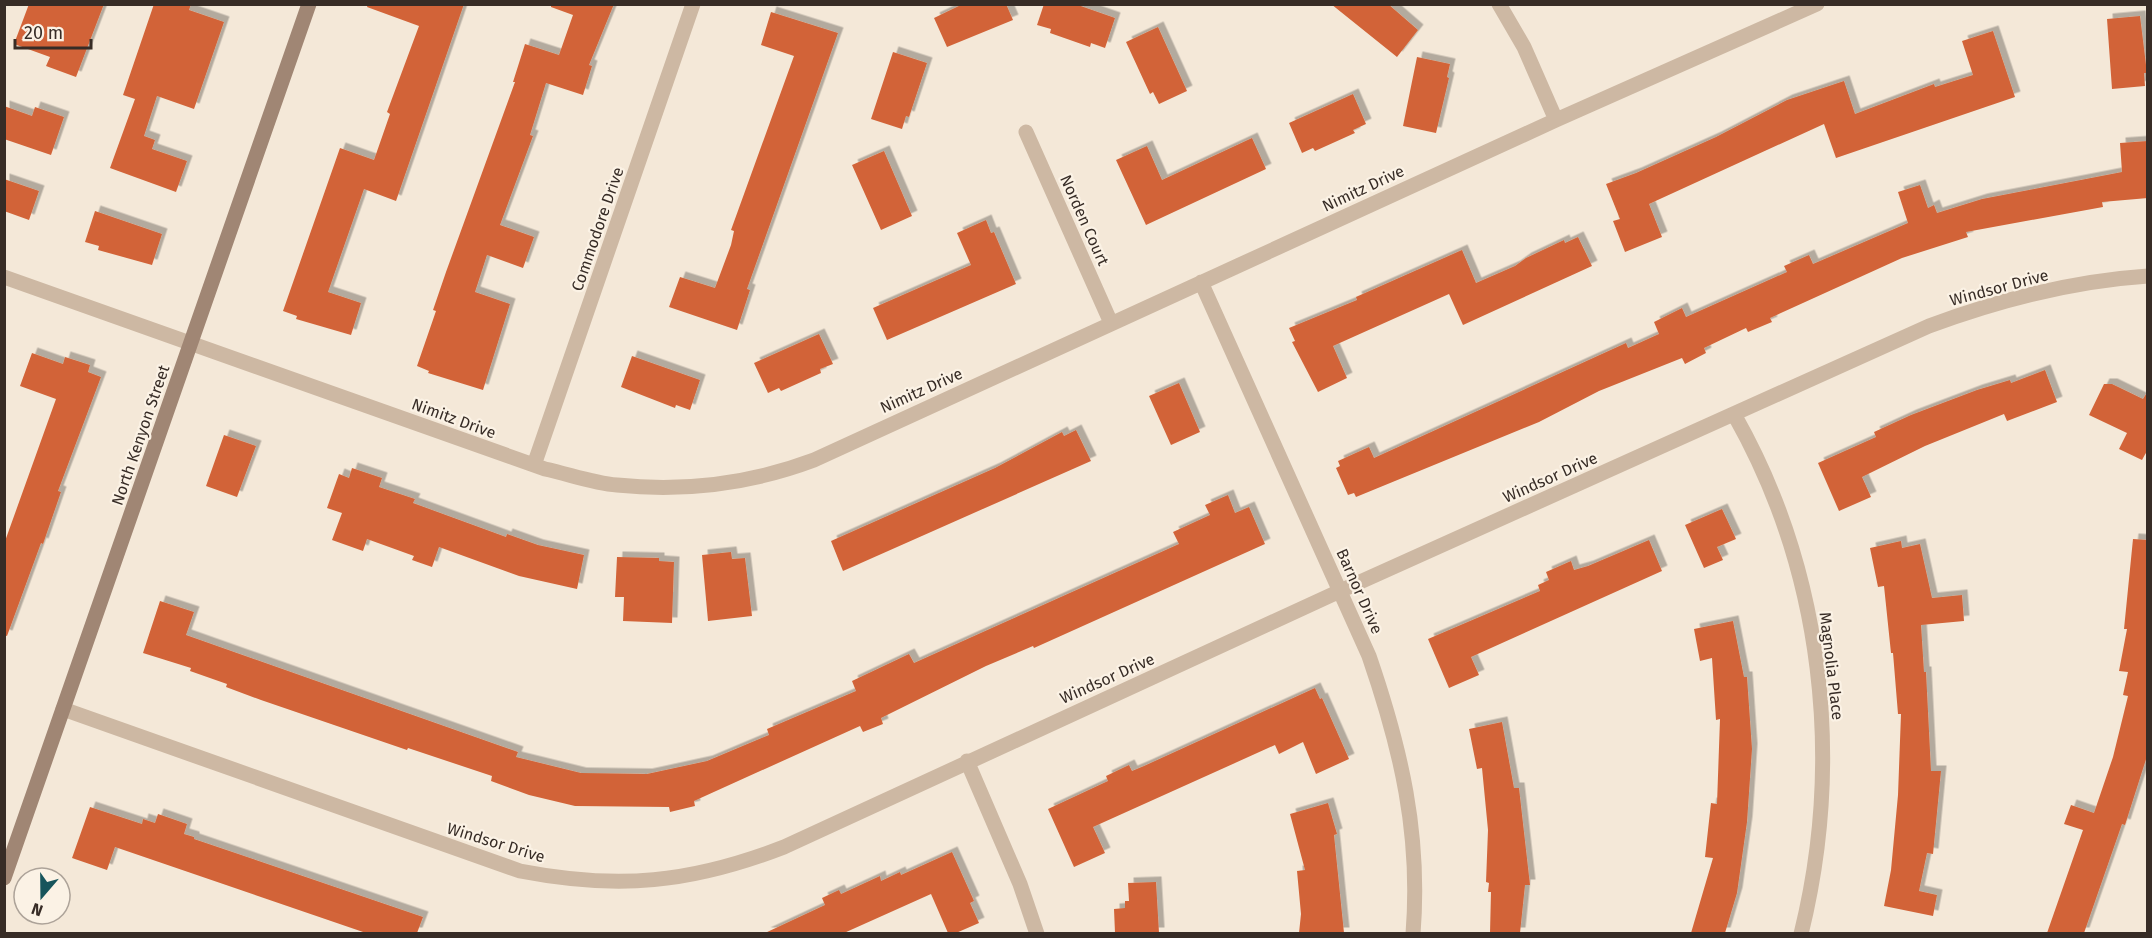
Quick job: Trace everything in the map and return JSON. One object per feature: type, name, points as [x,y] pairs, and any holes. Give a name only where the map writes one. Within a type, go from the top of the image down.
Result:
[{"type":"street","name":"North Kenyon Street","points":[[4,878],[309,4]]},
{"type":"street","name":"Commodore Drive","points":[[534,465],[693,4]]},
{"type":"street","points":[[1499,4],[1524,46],[1556,120]]},
{"type":"street","name":"Nimitz Drive","points":[[4,277],[568,476],[651,489],[710,486],[758,477],[814,460],[1556,120],[1817,4]]},
{"type":"street","name":"Norden Court","points":[[1026,132],[1111,323]]},
{"type":"street","name":"Windsor Drive","points":[[63,709],[494,863],[566,880],[601,883],[660,880],[706,873],[784,847],[1340,591],[1735,416],[1896,340],[1974,310],[2055,289],[2148,276]]},
{"type":"street","name":"Barnor Drive","points":[[1201,282],[1382,689],[1406,781],[1414,851],[1413,933]]},
{"type":"street","name":"Magnolia Place","points":[[1735,416],[1752,447],[1791,545],[1804,591],[1817,662],[1823,744],[1822,795],[1815,862],[1801,933]]},
{"type":"street","points":[[967,761],[1020,884],[1037,933]]},
{"type":"building","points":[[29,4],[104,4],[76,77],[46,66],[50,57],[14,44]]},
{"type":"building","points":[[154,4],[191,4],[189,10],[224,22],[194,109],[157,96],[144,136],[155,140],[152,149],[187,161],[176,192],[110,168],[135,99],[123,95]]},
{"type":"building","points":[[368,4],[464,4],[396,201],[364,189],[328,292],[361,303],[351,335],[296,319],[297,316],[283,311],[340,148],[374,160],[390,114],[387,112],[419,26],[367,7]]},
{"type":"building","points":[[551,4],[614,4],[589,65],[592,66],[583,95],[546,83],[530,135],[533,136],[500,225],[534,237],[523,268],[487,255],[475,292],[510,304],[483,390],[428,373],[429,371],[417,366],[436,311],[433,310],[515,82],[513,82],[525,44],[559,55],[573,15],[551,7]]},
{"type":"building","points":[[963,4],[1006,4],[1013,20],[947,47],[934,18]]},
{"type":"building","points":[[1044,4],[1075,4],[1115,18],[1105,48],[1091,43],[1090,47],[1050,33],[1051,29],[1037,25]]},
{"type":"building","points":[[1331,4],[1388,4],[1418,30],[1397,57]]},
{"type":"building","points":[[771,12],[838,33],[747,289],[750,290],[737,330],[669,307],[680,277],[715,288],[731,245],[734,231],[731,230],[794,56],[761,45]]},
{"type":"building","points":[[2140,16],[2147,73],[2144,73],[2145,86],[2112,89],[2107,19]]},
{"type":"building","points":[[1158,27],[1187,91],[1159,104],[1153,92],[1150,94],[1126,42]]},
{"type":"building","points":[[1993,31],[2015,97],[1836,158],[1824,124],[1649,204],[1662,237],[1625,252],[1613,221],[1620,219],[1606,184],[1716,137],[1787,100],[1844,81],[1855,114],[1934,84],[1935,87],[1973,75],[1962,41]]},
{"type":"building","points":[[893,52],[927,63],[909,117],[906,116],[902,129],[871,119]]},
{"type":"building","points":[[1417,57],[1450,64],[1447,77],[1449,78],[1436,133],[1403,126]]},
{"type":"building","points":[[1353,94],[1366,124],[1353,130],[1355,133],[1315,151],[1313,148],[1302,153],[1289,123]]},
{"type":"building","points":[[4,106],[32,116],[35,107],[64,117],[51,155],[4,139]]},
{"type":"building","points":[[1252,138],[1266,169],[1146,225],[1116,160],[1147,146],[1162,180]]},
{"type":"building","points":[[2148,141],[2148,198],[2102,202],[2103,207],[1966,232],[1968,237],[1902,258],[1770,318],[1772,322],[1748,332],[1746,328],[1704,348],[1706,353],[1685,364],[1682,358],[1599,391],[1539,422],[1356,497],[1354,493],[1348,495],[1336,468],[1340,466],[1338,461],[1369,447],[1374,458],[1626,343],[1628,348],[1659,334],[1654,322],[1682,308],[1686,317],[1787,272],[1784,266],[1809,255],[1813,264],[1908,223],[1898,192],[1920,185],[1928,208],[1934,205],[1937,213],[1982,199],[2122,172],[2120,143]]},
{"type":"building","points":[[884,151],[912,216],[881,230],[852,165]]},
{"type":"building","points":[[4,179],[39,191],[29,220],[4,211]]},
{"type":"building","points":[[95,211],[162,234],[152,265],[98,250],[99,246],[85,242]]},
{"type":"building","points":[[986,220],[991,233],[994,232],[1016,284],[887,340],[873,308],[971,265],[957,233]]},
{"type":"building","points":[[1578,237],[1592,266],[1463,325],[1449,294],[1333,346],[1347,378],[1318,392],[1292,342],[1295,341],[1289,328],[1357,300],[1356,297],[1462,250],[1476,283],[1515,266],[1526,258],[1564,240],[1565,243]]},
{"type":"building","points":[[819,334],[833,364],[820,369],[821,373],[781,391],[779,388],[768,393],[754,363]]},
{"type":"building","points":[[32,353],[63,364],[65,357],[90,365],[88,372],[101,377],[58,491],[61,492],[43,544],[41,543],[7,636],[4,635],[4,544],[56,399],[20,386]]},
{"type":"building","points":[[632,356],[700,380],[690,410],[676,405],[675,408],[621,387]]},
{"type":"building","points":[[2045,370],[2057,402],[2007,421],[2004,414],[1925,446],[1862,477],[1871,497],[1839,511],[1818,463],[1876,437],[1874,432],[1911,415],[1977,390],[2010,380],[2011,383]]},
{"type":"building","points":[[1179,383],[1200,432],[1171,445],[1149,396]]},
{"type":"building","points":[[2104,384],[2112,384],[2143,399],[2148,391],[2148,449],[2142,460],[2119,449],[2127,433],[2089,415]]},
{"type":"building","points":[[1076,430],[1091,461],[843,571],[831,541],[995,468],[1062,432],[1064,436]]},
{"type":"building","points":[[224,435],[256,446],[237,497],[206,486]]},
{"type":"building","points":[[352,468],[382,478],[379,487],[415,499],[413,503],[506,537],[507,534],[538,545],[584,555],[577,589],[519,576],[439,547],[432,567],[412,560],[414,556],[367,539],[363,551],[332,540],[342,513],[327,508],[339,474],[349,478]]},
{"type":"building","points":[[1228,495],[1235,513],[1249,507],[1265,544],[1034,648],[1033,646],[986,666],[881,718],[883,724],[863,732],[860,726],[694,801],[695,806],[670,812],[669,807],[575,806],[529,795],[491,781],[492,776],[408,748],[407,750],[261,700],[226,687],[227,684],[190,671],[191,668],[143,653],[160,601],[194,612],[186,635],[518,752],[516,757],[581,773],[647,774],[707,761],[769,735],[767,729],[856,691],[852,681],[909,654],[914,663],[1179,544],[1173,532],[1210,515],[1205,505]]},
{"type":"building","points":[[1722,509],[1736,539],[1717,547],[1723,560],[1704,568],[1685,525]]},
{"type":"building","points":[[2133,539],[2148,540],[2148,753],[2125,825],[2122,824],[2084,933],[2047,933],[2083,830],[2064,824],[2071,805],[2094,813],[2113,757],[2128,696],[2123,695],[2128,672],[2119,671],[2127,629],[2124,629]]},
{"type":"building","points":[[1649,540],[1662,571],[1471,657],[1479,675],[1449,688],[1428,639],[1540,591],[1538,585],[1549,580],[1546,572],[1571,561],[1574,570],[1588,566]]},
{"type":"building","points":[[1901,541],[1902,548],[1920,544],[1932,598],[1962,595],[1964,621],[1921,625],[1931,771],[1941,771],[1933,854],[1927,853],[1919,891],[1937,895],[1933,916],[1884,906],[1891,870],[1898,795],[1901,714],[1898,714],[1884,586],[1878,587],[1870,548]]},
{"type":"building","points":[[731,552],[732,559],[745,558],[752,616],[708,621],[702,555]]},
{"type":"building","points":[[617,557],[659,558],[659,561],[674,562],[672,623],[623,621],[624,597],[615,597]]},
{"type":"building","points":[[1733,621],[1744,677],[1747,677],[1752,749],[1747,822],[1737,893],[1725,933],[1691,933],[1713,858],[1705,857],[1711,803],[1717,804],[1720,719],[1716,720],[1712,658],[1700,661],[1694,629]]},
{"type":"building","points":[[1315,688],[1320,699],[1322,698],[1349,759],[1316,774],[1303,742],[1279,754],[1275,745],[1093,827],[1105,853],[1074,867],[1048,809],[1108,781],[1106,776],[1129,765],[1132,771]]},
{"type":"building","points":[[1502,722],[1514,788],[1519,788],[1530,885],[1525,885],[1520,933],[1490,933],[1491,892],[1488,892],[1489,883],[1486,882],[1488,830],[1482,768],[1477,769],[1469,729]]},
{"type":"building","points":[[1328,803],[1337,834],[1334,835],[1344,933],[1299,933],[1301,914],[1297,871],[1305,870],[1290,814]]},
{"type":"building","points":[[90,807],[142,824],[143,819],[155,823],[158,814],[187,824],[184,834],[194,839],[423,917],[417,933],[366,933],[115,847],[107,870],[72,858]]},
{"type":"building","points":[[952,852],[974,901],[970,903],[979,923],[956,933],[948,933],[931,894],[844,933],[765,933],[825,905],[822,898],[839,890],[841,894],[880,876],[881,881],[900,872],[901,875]]},
{"type":"building","points":[[1156,882],[1159,933],[1115,933],[1114,909],[1125,908],[1125,901],[1129,901],[1128,883]]}]
